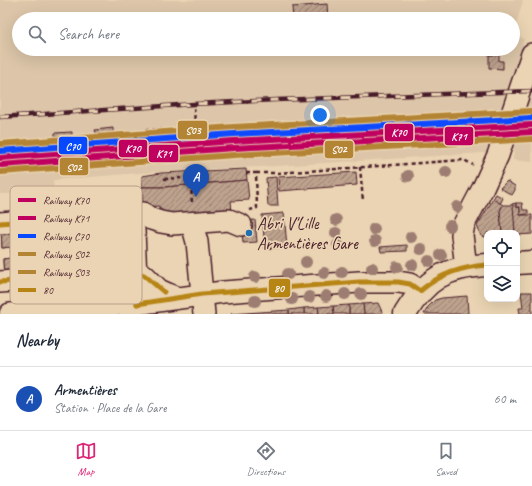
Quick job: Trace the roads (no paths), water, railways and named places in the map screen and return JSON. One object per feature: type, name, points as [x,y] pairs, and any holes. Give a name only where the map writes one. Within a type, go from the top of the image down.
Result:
[{"type":"main road","points":[[520,263],[532,262]]},
{"type":"main road","points":[[405,314],[420,291],[440,276],[466,267],[484,265]]},
{"type":"street","points":[[466,267],[462,229],[490,174],[511,118],[532,54]]},
{"type":"street","points":[[143,213],[154,221],[172,224],[191,216],[229,220],[237,224]]},
{"type":"street","points":[[191,216],[197,242],[203,304]]},
{"type":"street","points":[[0,223],[10,222]]},
{"type":"street","points":[[142,257],[148,278],[159,290],[177,298],[203,304],[359,282],[392,281],[406,283],[420,291]]},
{"type":"street","points":[[142,278],[148,278]]},
{"type":"street","points":[[142,292],[148,278]]},
{"type":"street","points":[[0,282],[10,282]]},
{"type":"street","points":[[142,303],[177,298]]},
{"type":"street","points":[[10,314],[87,311],[137,304]]},
{"type":"railway","points":[[0,117],[194,104],[532,91]]},
{"type":"railway","points":[[0,150],[314,128],[532,117]]},
{"type":"rail line","name":"S03","points":[[0,144],[233,127],[531,111]]},
{"type":"rail line","name":"C70","points":[[0,151],[234,134],[532,118]]},
{"type":"rail line","name":"K70","points":[[0,158],[234,141],[532,125]]},
{"type":"rail line","name":"K71","points":[[1,165],[234,148],[532,132]]},
{"type":"rail line","name":"S02","points":[[1,172],[235,155],[532,139]]},
{"type":"place","name":"Armentières","points":[[196,197]]},
{"type":"place","name":"Abri V'Lille Armentières Gare","points":[[249,233]]}]
